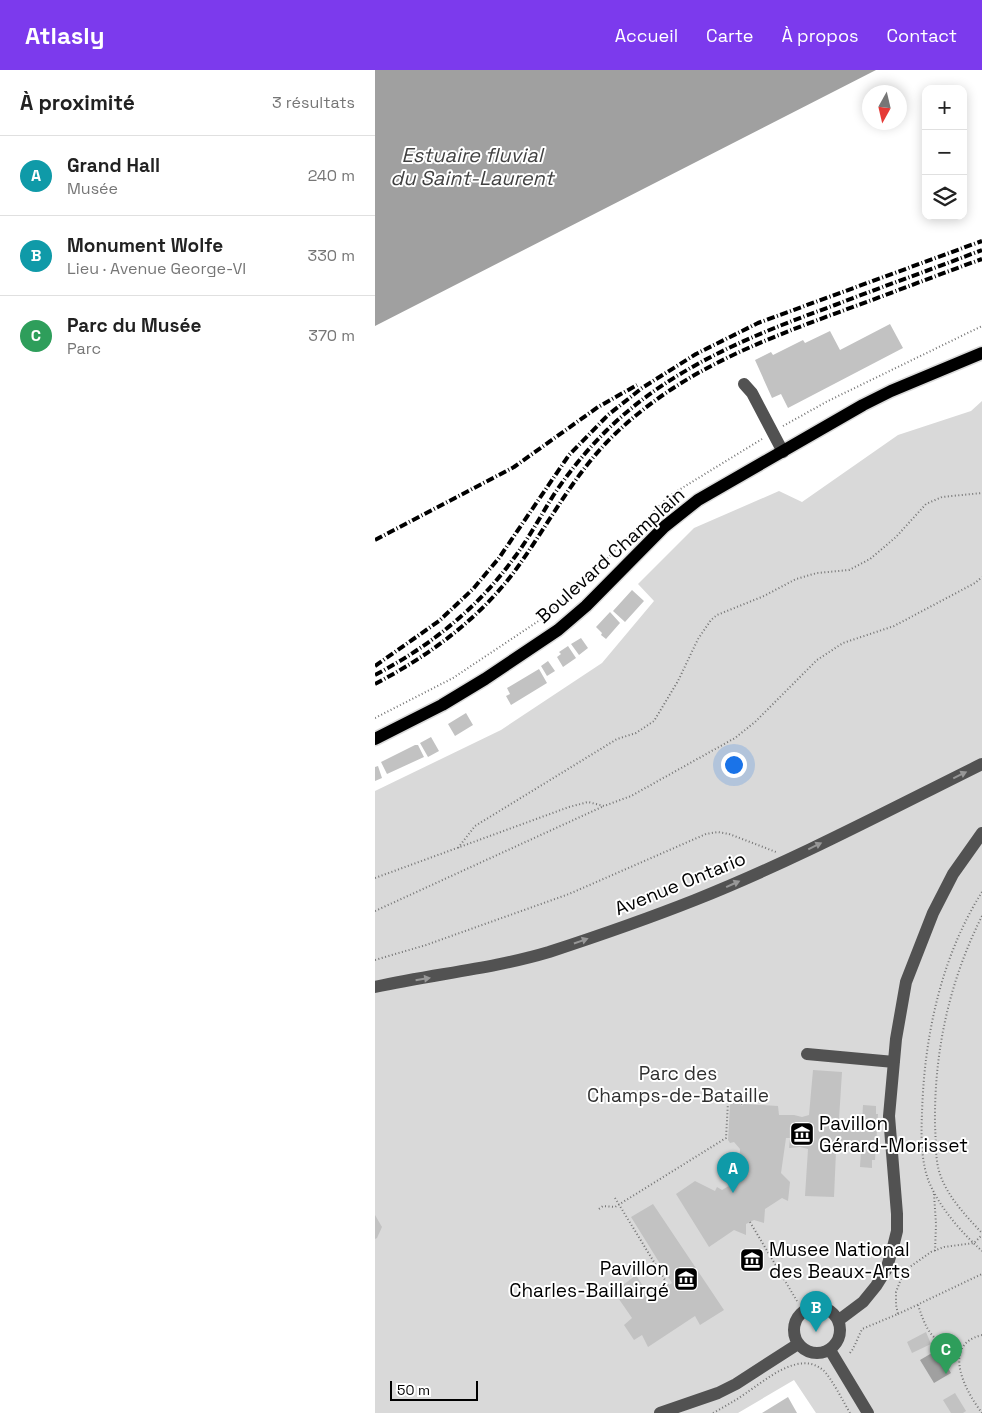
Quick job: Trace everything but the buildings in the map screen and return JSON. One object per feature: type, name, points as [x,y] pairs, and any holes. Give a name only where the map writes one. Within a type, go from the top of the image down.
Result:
[{"type":"main road","name":"Boulevard Champlain","points":[[375,740],[485,680],[558,630],[586,606],[649,541],[680,513],[723,484],[884,395],[982,353]]},
{"type":"street","points":[[743,384],[751,393],[783,452]]},
{"type":"street","name":"Avenue Ontario","points":[[375,987],[502,964],[548,952],[696,900],[783,862],[982,764]]},
{"type":"street","points":[[839,1320],[863,1302],[876,1286],[885,1270],[897,1230],[897,1207],[889,1116],[894,1062],[906,982],[921,941],[953,874],[982,833]]},
{"type":"street","points":[[807,1054],[894,1062]]},
{"type":"street","points":[[814,1306],[825,1307],[833,1312],[839,1320],[840,1336],[838,1342],[830,1350],[822,1353],[813,1353],[805,1350],[798,1344],[794,1335],[794,1328],[798,1316],[803,1311],[814,1306]]},
{"type":"street","points":[[660,1413],[718,1393],[736,1384],[798,1344]]},
{"type":"street","points":[[830,1350],[868,1413]]},
{"type":"path","points":[[457,849],[475,826],[617,739],[636,733],[654,720],[678,681],[699,639],[717,614],[764,596],[796,579],[817,573],[849,570],[870,559],[895,537],[926,504],[941,497],[982,493]]},
{"type":"path","points":[[375,911],[604,806],[631,796],[735,738],[755,722],[817,660],[843,643],[894,626],[975,583],[982,577]]},
{"type":"path","points":[[375,876],[381,876],[457,849],[569,807],[588,802],[604,806]]},
{"type":"path","points":[[375,960],[426,945],[569,894],[706,834],[718,832],[729,834],[779,853],[783,862]]},
{"type":"path","points":[[982,892],[973,906],[955,945],[942,980],[932,1019],[925,1060],[921,1133],[928,1180],[955,1222],[982,1251]]},
{"type":"path","points":[[898,1314],[896,1292],[903,1271],[945,1247],[974,1244],[982,1234],[965,1214],[945,1185],[939,1169],[935,1114],[939,1049],[947,1008],[957,974],[982,916]]},
{"type":"path","points":[[599,1209],[603,1206],[615,1207],[726,1138],[728,1102],[735,1097],[744,1097],[740,1102],[743,1105]]},
{"type":"path","points":[[934,1191],[935,1251]]},
{"type":"path","points":[[615,1198],[668,1285]]},
{"type":"path","points":[[750,1222],[797,1301]]},
{"type":"path","points":[[849,1352],[853,1350],[862,1329],[918,1305],[982,1274]]},
{"type":"path","points":[[918,1305],[929,1331],[937,1340],[953,1350],[959,1357],[963,1380],[969,1394],[982,1413]]},
{"type":"path","points":[[959,1357],[964,1345],[982,1335]]},
{"type":"path","points":[[713,1413],[782,1370],[799,1364],[815,1366],[824,1371],[850,1413]]},
{"type":"green space","name":"Parc des Champs-de-Bataille","points":[[982,401],[982,1413],[816,1413],[794,1380],[738,1413],[375,1413],[375,791],[501,730],[602,663],[654,601],[638,584],[694,528],[779,491],[802,502],[898,435],[971,411]]},
{"type":"water","name":"Estuaire fluvial du Saint-Laurent","points":[[375,70],[876,70],[375,326]]},
{"type":"water","points":[[937,1350],[951,1373],[934,1383],[920,1360]]},
{"type":"railway","points":[[375,666],[439,621],[473,589],[499,558],[569,455],[608,415],[642,388],[696,354],[758,323],[982,241]]},
{"type":"railway","points":[[375,675],[415,652],[433,639],[484,594],[500,576],[530,535],[553,496],[584,454],[606,431],[657,389],[713,356],[773,328],[982,250]]},
{"type":"railway","points":[[375,684],[414,662],[468,622],[500,590],[514,572],[586,466],[615,434],[640,412],[667,393],[722,360],[780,334],[982,259]]},
{"type":"railway","points":[[375,540],[514,467],[598,407],[637,385]]},
{"type":"place","name":"Pavillon Gérard-Morisset","points":[[802,1134]]},
{"type":"place","name":"Grand Hall","points":[[733,1193]]},
{"type":"place","name":"Musee National des Beaux-Arts","points":[[752,1260]]},
{"type":"place","name":"Pavillon Charles-Baillairgé","points":[[686,1279]]},
{"type":"place","name":"Monument Wolfe","points":[[816,1332]]},
{"type":"place","name":"Parc du Musée","points":[[946,1374]]}]
